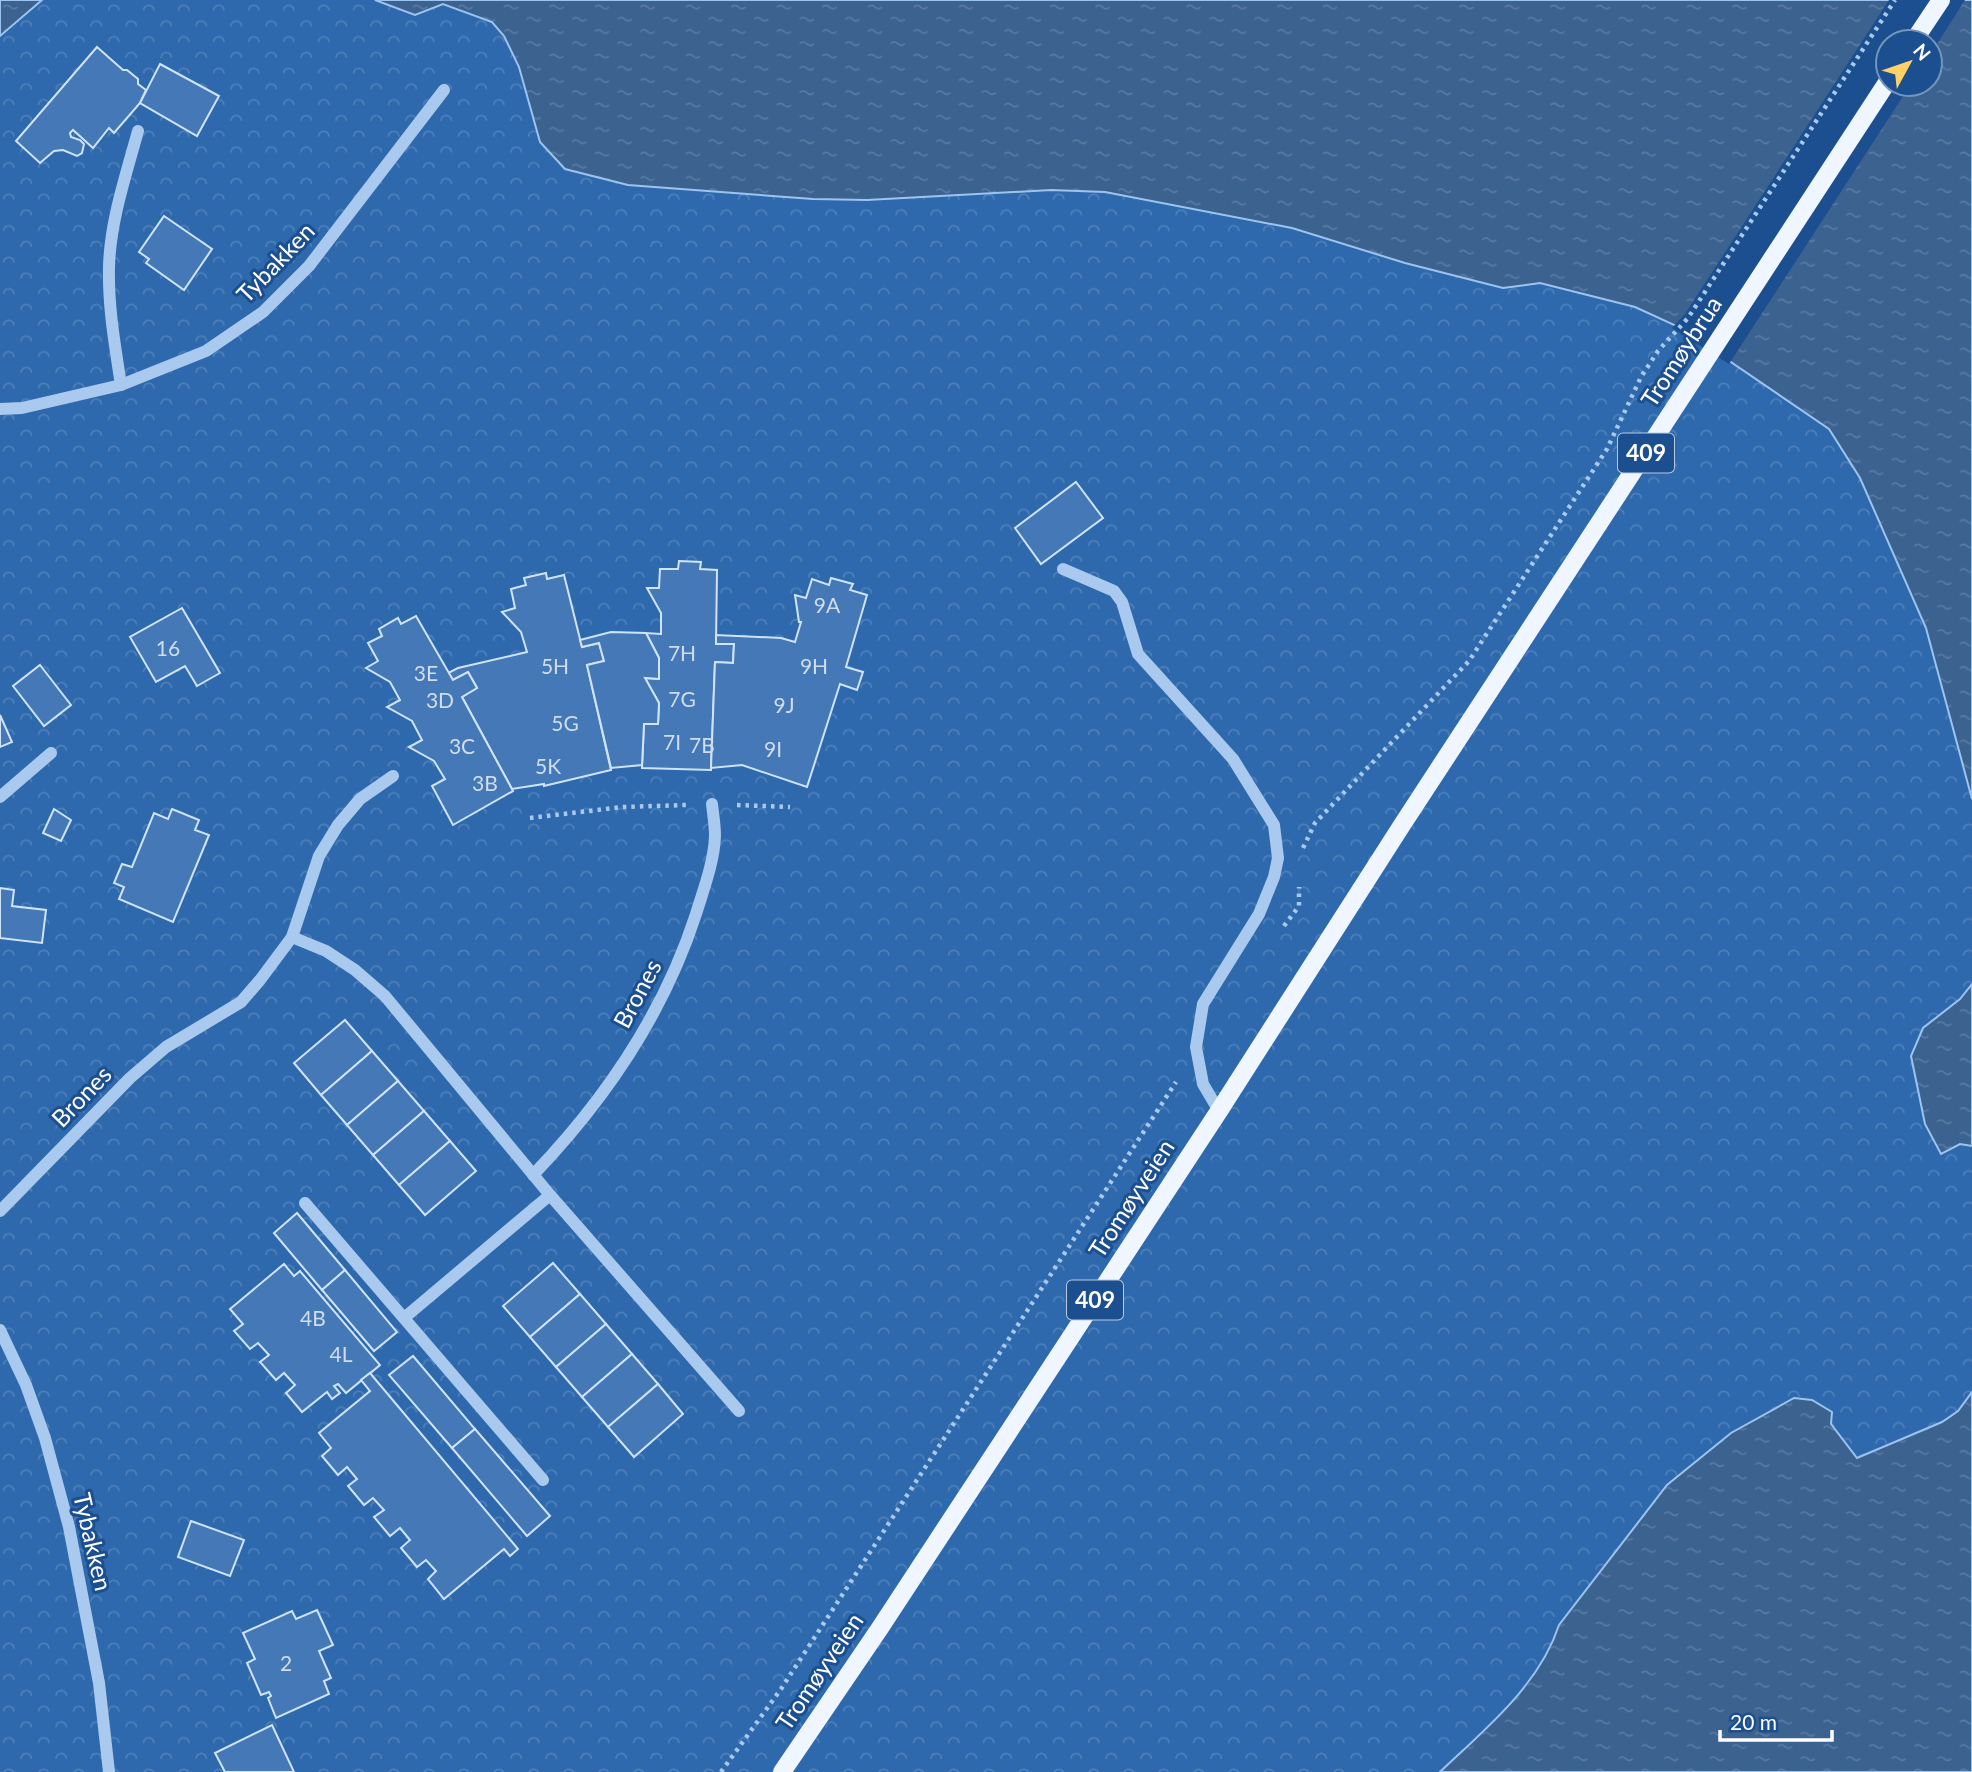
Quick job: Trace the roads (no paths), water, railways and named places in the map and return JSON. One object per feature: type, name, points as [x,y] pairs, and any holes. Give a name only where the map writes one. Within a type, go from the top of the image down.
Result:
[{"type":"main road","points":[[1922,28],[1941,0]]},
{"type":"main road","name":"Tromøybrua","points":[[1402,825],[1877,98]]},
{"type":"main road","name":"Tromøyveien","points":[[782,1772],[887,1617],[1219,1111],[1402,825]]},
{"type":"street","name":"Tybakken","points":[[0,409],[22,408],[121,384],[206,351],[263,312],[309,267],[444,90]]},
{"type":"street","points":[[121,384],[109,306],[109,264],[117,208],[138,131]]},
{"type":"street","points":[[1063,569],[1114,591],[1122,602],[1138,654],[1234,759],[1274,825],[1278,858],[1274,877],[1259,914],[1203,1004],[1196,1047],[1203,1084],[1219,1111]]},
{"type":"street","points":[[0,797],[51,754]]},
{"type":"street","name":"Brones","points":[[0,1211],[130,1077],[166,1047],[241,1002],[292,937],[319,856],[338,825],[360,799],[393,776]]},
{"type":"street","name":"Brones","points":[[533,1175],[572,1134],[614,1075],[656,1010],[684,952],[713,858],[715,833],[712,804]]},
{"type":"street","points":[[292,937],[326,951],[355,970],[385,996],[550,1195],[739,1411]]},
{"type":"street","points":[[404,1318],[550,1195]]},
{"type":"street","points":[[305,1203],[543,1480]]},
{"type":"street","name":"Tybakken","points":[[0,1330],[26,1385],[45,1438],[69,1527],[99,1683],[109,1772]]},
{"type":"water","points":[[0,0],[42,0],[0,36]]},
{"type":"water","points":[[375,0],[1972,0],[1972,799],[1926,628],[1860,478],[1829,429],[1681,328],[1635,307],[1540,283],[1503,288],[1405,263],[1292,228],[1105,192],[1051,190],[867,200],[813,199],[628,185],[565,169],[540,142],[519,67],[504,36],[492,22],[443,4],[415,15]]},
{"type":"water","points":[[1972,984],[1972,1146],[1960,1144],[1941,1154],[1925,1124],[1911,1056],[1923,1028],[1960,999]]},
{"type":"water","points":[[1972,1392],[1972,1772],[1440,1772],[1492,1723],[1524,1687],[1550,1647],[1559,1625],[1667,1485],[1731,1433],[1794,1398],[1812,1400],[1832,1412],[1831,1424],[1857,1458],[1942,1422],[1958,1411]]}]
